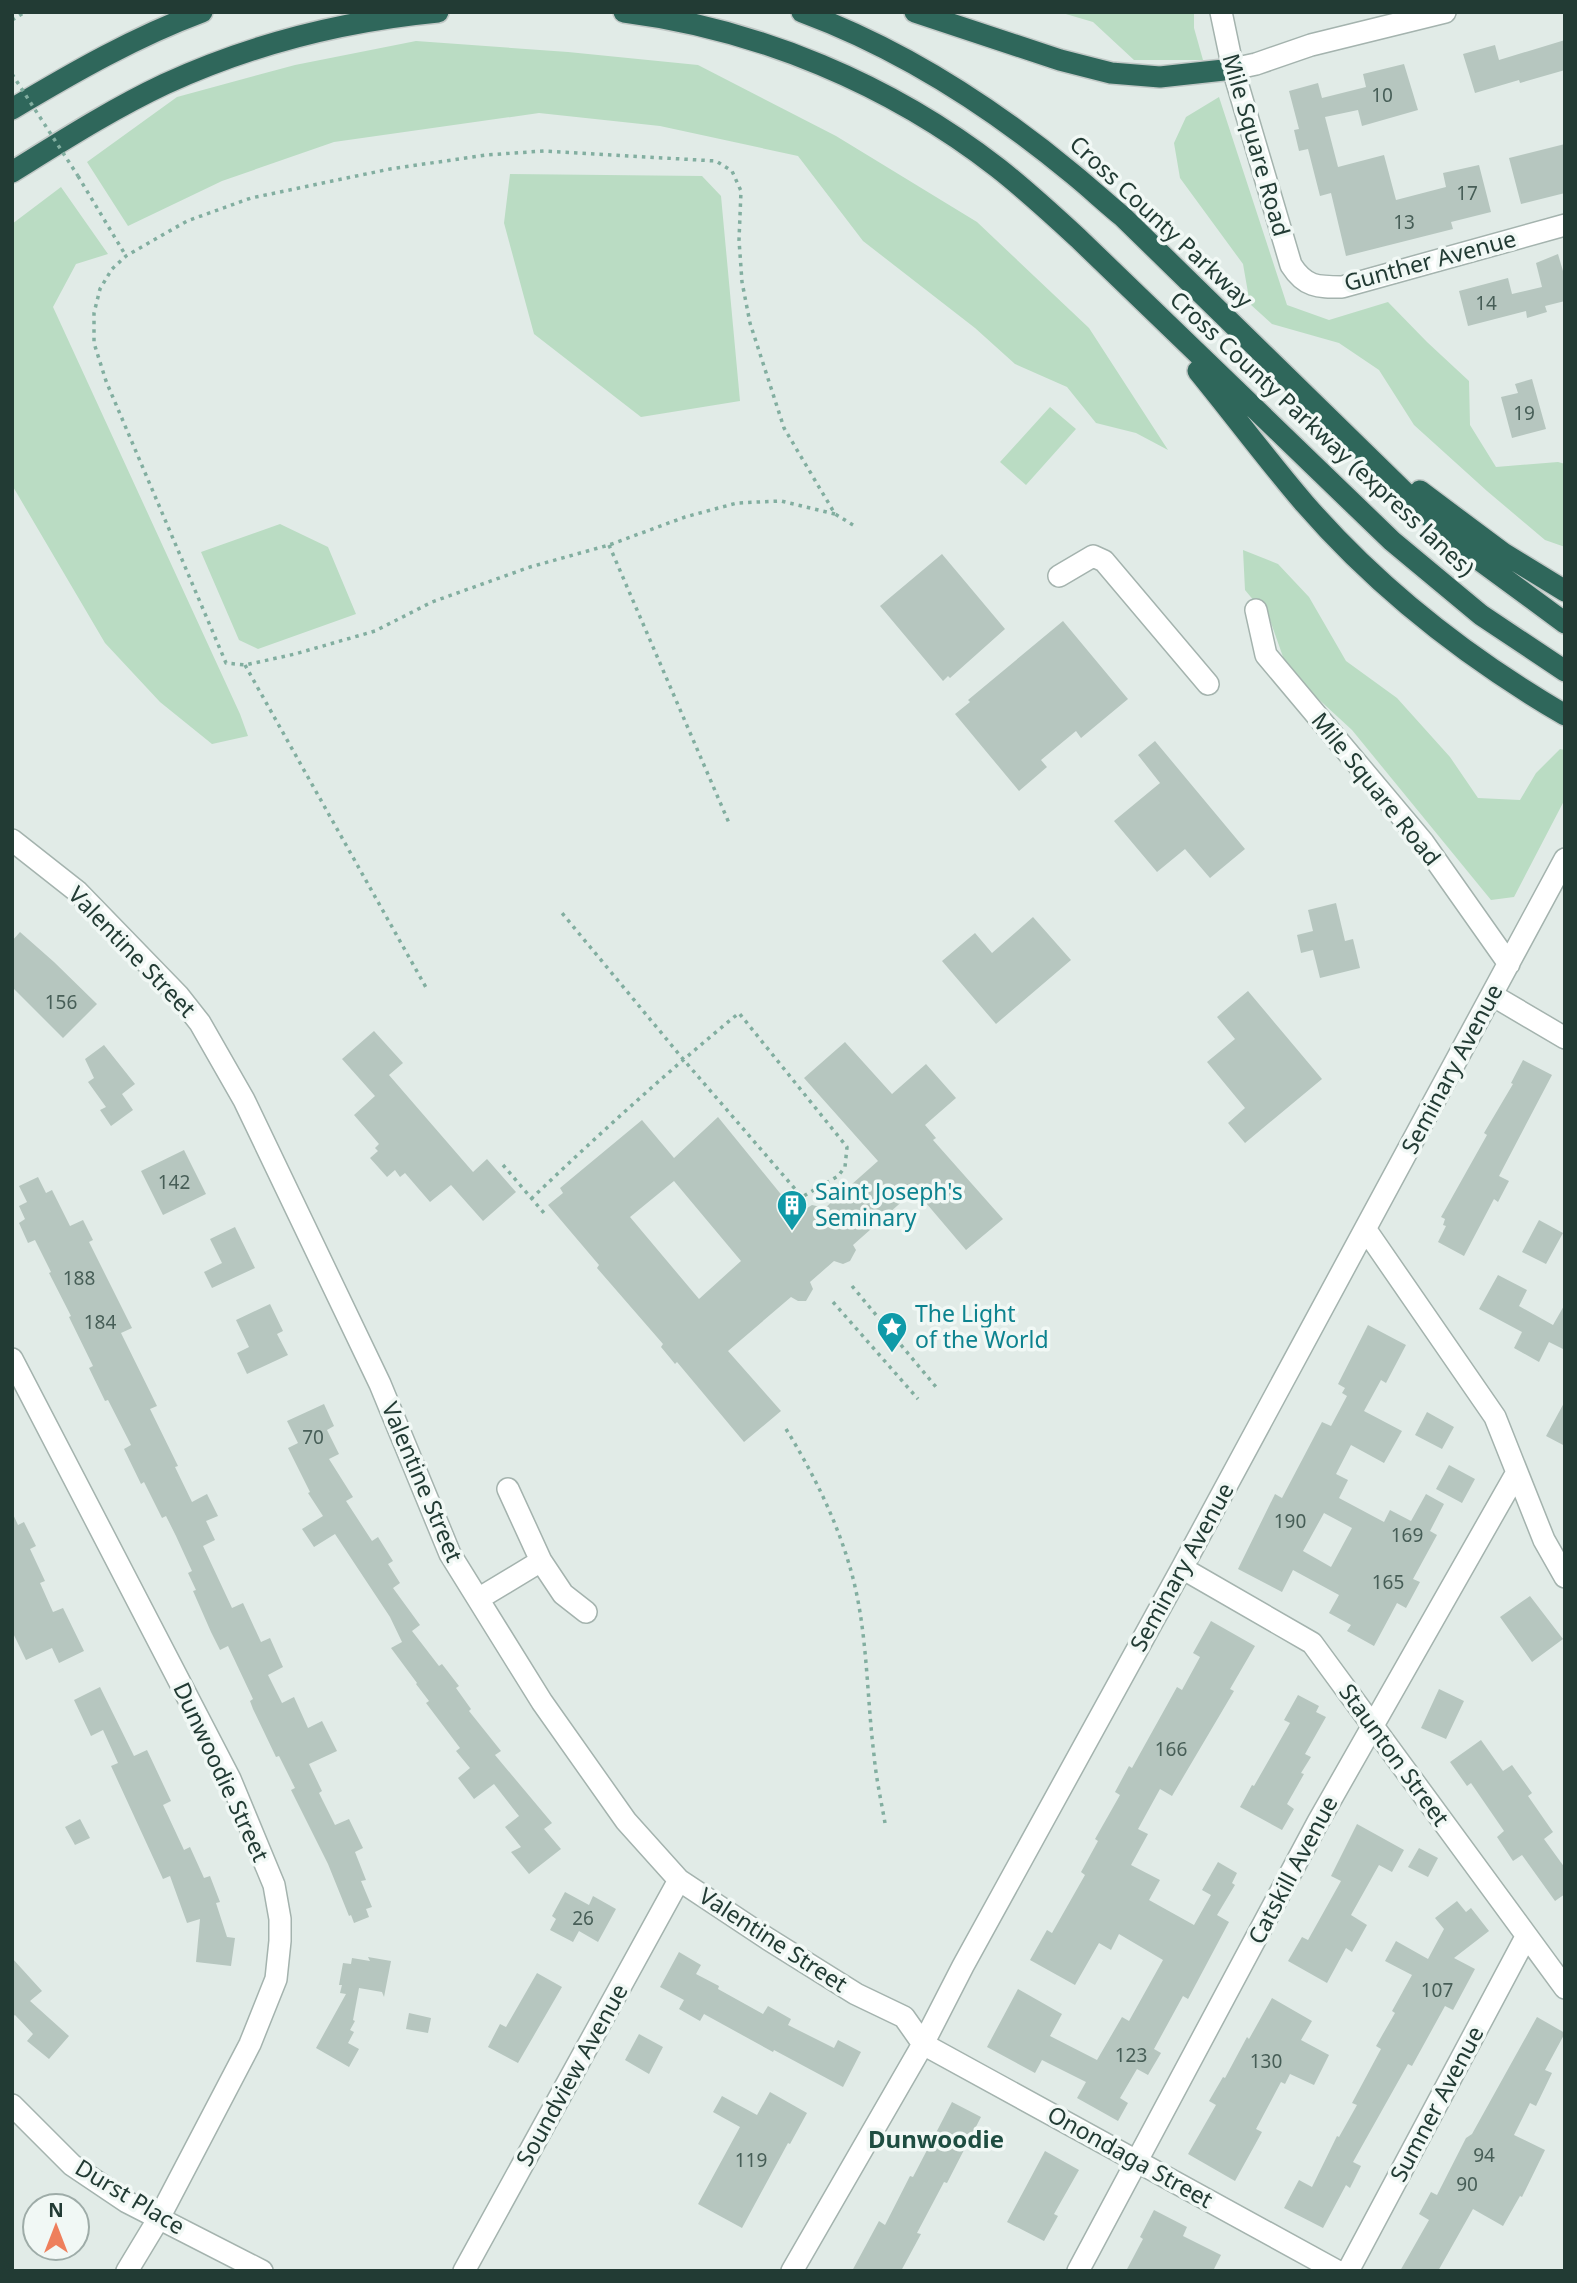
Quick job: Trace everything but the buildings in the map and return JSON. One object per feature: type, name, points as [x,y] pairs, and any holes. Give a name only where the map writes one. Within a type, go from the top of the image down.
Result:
[{"type":"highway","points":[[12,109],[135,39],[202,12]]},
{"type":"highway","points":[[12,172],[131,102],[175,80],[232,57],[339,26],[438,12]]},
{"type":"highway","points":[[624,12],[692,23],[739,36],[822,66],[889,97],[948,133],[999,169],[1068,229],[1147,306],[1306,504],[1359,558],[1415,611],[1445,634],[1507,680],[1565,715]]},
{"type":"highway","name":"Cross County Parkway","points":[[802,12],[875,43],[942,80],[1051,156],[1123,217],[1352,440]]},
{"type":"highway","points":[[915,12],[1060,60],[1111,73],[1160,77],[1233,69]]},
{"type":"highway","name":"Cross County Parkway (express lanes)","points":[[1147,306],[1412,558],[1482,615],[1565,671]]},
{"type":"highway","points":[[1352,440],[1503,552],[1565,591]]},
{"type":"highway","name":"Cross County Parkway (express lanes)","points":[[1352,440],[1428,515],[1478,559],[1565,623]]},
{"type":"street","name":"Mile Square Road","points":[[1221,12],[1233,69],[1290,265],[1298,276]]},
{"type":"street","points":[[1233,69],[1311,45],[1445,12]]},
{"type":"street","name":"Gunther Avenue","points":[[1298,276],[1315,287],[1342,287],[1565,225]]},
{"type":"street","points":[[1059,576],[1093,556],[1104,561],[1208,684]]},
{"type":"street","name":"Mile Square Road","points":[[1256,610],[1266,655],[1423,842],[1509,964]]},
{"type":"street","name":"Valentine Street","points":[[12,839],[78,892],[178,995],[200,1023],[244,1100],[380,1384],[450,1554],[542,1702],[626,1821],[679,1880],[856,1994],[904,2017],[923,2044]]},
{"type":"street","name":"Seminary Avenue","points":[[792,2271],[923,2044],[1565,859]]},
{"type":"street","points":[[1492,995],[1565,1038]]},
{"type":"street","points":[[1366,1230],[1494,1417],[1544,1540],[1565,1577]]},
{"type":"street","name":"Dunwoodie Street","points":[[12,1359],[230,1779],[274,1885],[280,1919],[275,1979],[250,2044],[159,2218],[127,2271]]},
{"type":"street","name":"Catskill Avenue","points":[[1078,2271],[1318,1822],[1516,1474]]},
{"type":"street","points":[[508,1489],[541,1561],[563,1594],[586,1612]]},
{"type":"street","points":[[478,1599],[541,1561]]},
{"type":"street","name":"Staunton Street","points":[[1182,1568],[1312,1643],[1565,1988]]},
{"type":"street","name":"Soundview Avenue","points":[[464,2271],[679,1880]]},
{"type":"street","name":"Sumner Avenue","points":[[1348,2271],[1526,1937]]},
{"type":"street","name":"Onondaga Street","points":[[923,2044],[1337,2271]]},
{"type":"street","name":"Durst Place","points":[[12,2105],[72,2165],[127,2202],[262,2271]]},
{"type":"path","points":[[12,20],[25,12]]},
{"type":"path","points":[[12,74],[78,176],[125,256]]},
{"type":"path","points":[[835,514],[784,428],[769,386],[750,323],[742,282],[739,240],[741,191],[732,171],[716,162],[544,151],[485,155],[390,169],[251,198],[187,221],[125,256],[112,269],[100,289],[94,313],[94,343],[106,381],[226,663],[245,665],[375,631],[432,602],[530,567],[609,545],[685,517],[737,503],[781,501],[835,514],[853,525]]},
{"type":"path","points":[[609,545],[729,822]]},
{"type":"path","points":[[245,665],[428,991]]},
{"type":"path","points":[[531,1199],[627,1108],[683,1059],[739,1013],[847,1147],[845,1167],[838,1176],[802,1197],[683,1059],[562,913]]},
{"type":"path","points":[[503,1165],[544,1213]]},
{"type":"path","points":[[852,1286],[936,1387]]},
{"type":"path","points":[[833,1302],[918,1399]]},
{"type":"path","points":[[786,1429],[804,1457],[826,1504],[849,1564],[860,1612],[874,1755],[885,1823]]},
{"type":"green space","points":[[1059,12],[1194,12],[1194,28],[1203,60],[1134,60],[1093,22]]},
{"type":"green space","points":[[416,41],[698,65],[836,136],[977,222],[1089,328],[1168,450],[1136,433],[1096,423],[1067,387],[1015,364],[975,328],[863,241],[798,156],[660,126],[539,113],[334,142],[222,181],[128,226],[87,162],[177,97],[295,65]]},
{"type":"green space","points":[[1219,97],[1287,305],[1329,320],[1388,302],[1469,381],[1470,425],[1496,467],[1558,462],[1565,464],[1565,547],[1545,540],[1414,425],[1379,370],[1339,343],[1272,324],[1250,304],[1243,264],[1180,178],[1174,143],[1186,117]]},
{"type":"green space","points":[[510,174],[702,176],[721,196],[740,401],[641,417],[534,334],[504,223]]},
{"type":"green space","points":[[61,187],[108,254],[76,264],[53,307],[248,736],[212,744],[160,702],[105,643],[12,485],[12,224]]},
{"type":"green space","points":[[1050,407],[1076,429],[1026,485],[1000,462]]},
{"type":"green space","points":[[280,524],[328,547],[356,614],[258,649],[239,640],[201,552]]},
{"type":"green space","points":[[1243,550],[1278,564],[1309,597],[1346,661],[1397,698],[1450,757],[1478,798],[1520,800],[1536,773],[1560,749],[1565,750],[1565,799],[1514,897],[1491,900],[1352,730],[1288,671],[1270,620],[1245,590]]},
{"type":"place","name":"Saint Joseph's Seminary","points":[[792,1232]]},
{"type":"place","name":"The Light of the World","points":[[892,1354]]},
{"type":"district","name":"Dunwoodie","points":[[936,2140]]}]
